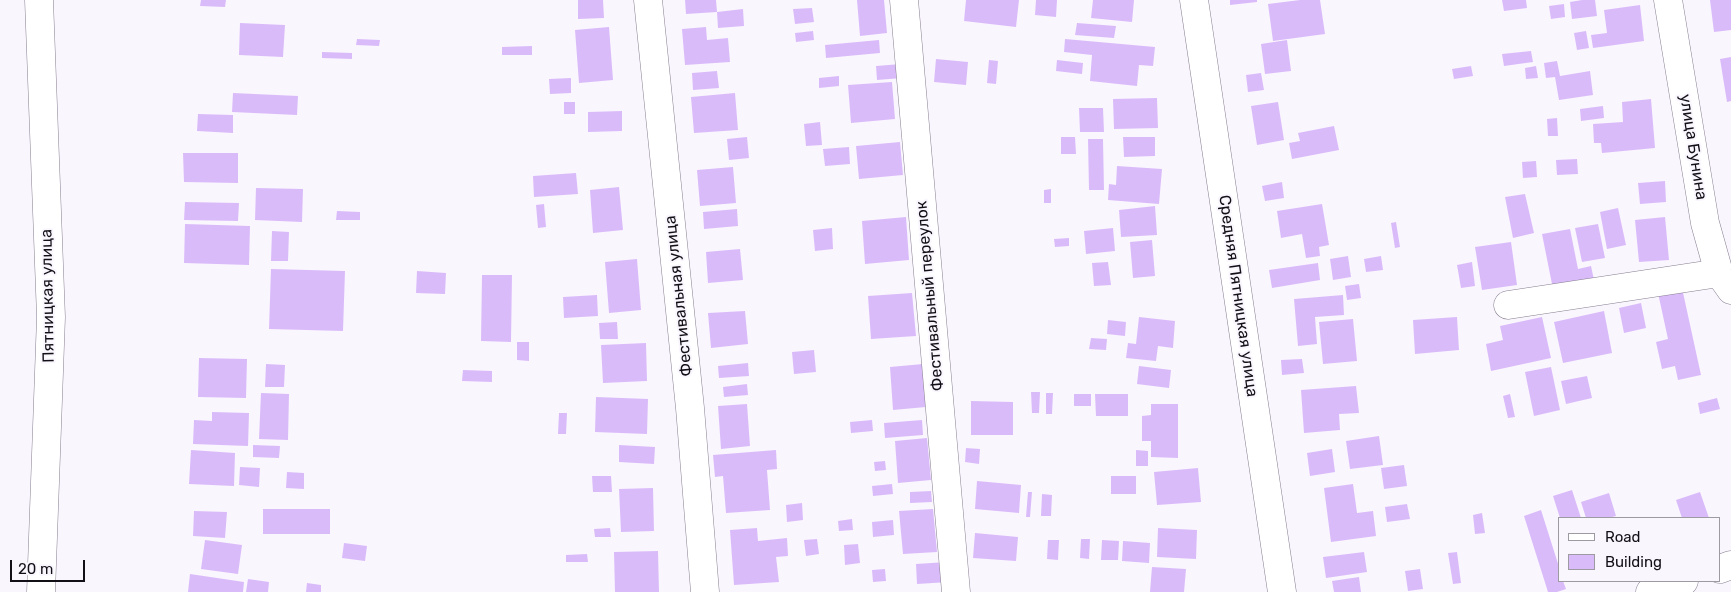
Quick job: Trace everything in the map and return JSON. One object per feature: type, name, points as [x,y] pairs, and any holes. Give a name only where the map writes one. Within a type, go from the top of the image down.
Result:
[{"type":"street","name":"Пятницкая улица","points":[[39,0],[51,317],[41,592]]},
{"type":"street","name":"Фестивальная улица","points":[[648,0],[690,408],[705,592]]},
{"type":"street","name":"Фестивальный переулок","points":[[904,0],[956,592]]},
{"type":"street","name":"Средняя Пятницкая улица","points":[[1194,0],[1282,592]]},
{"type":"street","name":"улица Бунина","points":[[1668,0],[1705,222],[1725,282]]},
{"type":"street","points":[[1508,305],[1725,282]]},
{"type":"street","points":[[1650,592],[1681,582]]},
{"type":"building","points":[[201,0],[226,0],[225,7],[200,6]]},
{"type":"building","points":[[578,0],[603,0],[604,18],[578,19]]},
{"type":"building","points":[[685,0],[716,0],[717,12],[686,14]]},
{"type":"building","points":[[857,0],[884,0],[887,33],[860,36]]},
{"type":"building","points":[[966,0],[1019,0],[1016,27],[964,21]]},
{"type":"building","points":[[1036,0],[1057,0],[1056,17],[1035,15]]},
{"type":"building","points":[[1093,0],[1134,0],[1132,22],[1091,18]]},
{"type":"building","points":[[1230,0],[1257,0],[1257,2],[1230,5]]},
{"type":"building","points":[[1300,0],[1320,0],[1325,34],[1273,41],[1268,4]]},
{"type":"building","points":[[1502,0],[1526,0],[1527,8],[1504,11]]},
{"type":"building","points":[[1595,0],[1597,16],[1572,19],[1570,2]]},
{"type":"building","points":[[1710,0],[1731,0],[1731,30],[1714,32]]},
{"type":"building","points":[[1564,4],[1565,17],[1551,19],[1549,6]]},
{"type":"building","points":[[1640,5],[1644,41],[1593,48],[1591,35],[1607,33],[1604,10]]},
{"type":"building","points":[[812,8],[814,22],[795,24],[793,9]]},
{"type":"building","points":[[743,9],[744,26],[718,28],[717,12]]},
{"type":"building","points":[[240,23],[285,25],[283,57],[239,55]]},
{"type":"building","points":[[1077,23],[1116,26],[1114,38],[1075,35]]},
{"type":"building","points":[[609,27],[613,80],[579,83],[575,30]]},
{"type":"building","points":[[706,27],[707,40],[728,38],[730,62],[685,65],[682,29]]},
{"type":"building","points":[[813,31],[814,40],[796,42],[795,33]]},
{"type":"building","points":[[1586,31],[1589,48],[1577,50],[1574,33]]},
{"type":"building","points":[[357,39],[380,40],[379,46],[356,45]]},
{"type":"building","points":[[1065,39],[1155,47],[1153,66],[1139,65],[1137,86],[1090,81],[1092,55],[1064,52]]},
{"type":"building","points":[[879,40],[880,53],[826,58],[825,45]]},
{"type":"building","points":[[1287,40],[1291,71],[1265,74],[1261,44]]},
{"type":"building","points":[[532,46],[532,55],[502,55],[502,47]]},
{"type":"building","points":[[1531,51],[1533,62],[1504,66],[1502,54]]},
{"type":"building","points":[[322,52],[352,53],[352,59],[322,58]]},
{"type":"building","points":[[1731,57],[1731,101],[1727,102],[1720,59]]},
{"type":"building","points":[[936,59],[968,62],[966,85],[934,82]]},
{"type":"building","points":[[989,60],[998,61],[996,84],[987,83]]},
{"type":"building","points":[[1057,60],[1083,63],[1082,74],[1056,71]]},
{"type":"building","points":[[1557,61],[1560,76],[1590,71],[1593,95],[1559,100],[1555,77],[1546,78],[1544,63]]},
{"type":"building","points":[[901,64],[902,78],[877,80],[876,66]]},
{"type":"building","points":[[1471,66],[1473,76],[1454,79],[1452,69]]},
{"type":"building","points":[[1536,66],[1538,78],[1526,79],[1525,68]]},
{"type":"building","points":[[717,71],[719,88],[693,90],[692,73]]},
{"type":"building","points":[[1261,73],[1264,90],[1248,92],[1246,75]]},
{"type":"building","points":[[839,76],[839,86],[819,88],[819,78]]},
{"type":"building","points":[[571,78],[571,93],[550,94],[549,79]]},
{"type":"building","points":[[892,82],[895,119],[851,123],[848,85]]},
{"type":"building","points":[[233,93],[298,96],[297,115],[232,112]]},
{"type":"building","points":[[735,93],[738,130],[694,133],[691,97]]},
{"type":"building","points":[[1157,98],[1158,128],[1114,129],[1113,99]]},
{"type":"building","points":[[1651,99],[1655,148],[1602,153],[1601,143],[1594,143],[1593,124],[1623,122],[1622,102]]},
{"type":"building","points":[[564,102],[575,102],[575,114],[564,114]]},
{"type":"building","points":[[1278,102],[1284,140],[1257,145],[1251,106]]},
{"type":"building","points":[[1603,106],[1604,118],[1581,121],[1580,109]]},
{"type":"building","points":[[1079,108],[1103,108],[1104,132],[1080,132]]},
{"type":"building","points":[[622,111],[622,131],[588,132],[588,112]]},
{"type":"building","points":[[198,114],[233,115],[233,133],[197,131]]},
{"type":"building","points":[[1557,118],[1558,136],[1548,136],[1547,119]]},
{"type":"building","points":[[820,122],[822,145],[806,146],[804,124]]},
{"type":"building","points":[[1334,126],[1339,150],[1292,159],[1289,143],[1300,141],[1298,133]]},
{"type":"building","points":[[747,137],[749,158],[729,160],[727,139]]},
{"type":"building","points":[[1061,137],[1075,137],[1076,154],[1061,154]]},
{"type":"building","points":[[1123,137],[1155,137],[1155,156],[1124,157]]},
{"type":"building","points":[[1088,139],[1103,139],[1104,190],[1089,190]]},
{"type":"building","points":[[900,142],[903,175],[859,179],[856,146]]},
{"type":"building","points":[[849,147],[850,164],[825,166],[823,149]]},
{"type":"building","points":[[183,153],[238,153],[238,183],[184,182]]},
{"type":"building","points":[[1577,159],[1578,174],[1557,175],[1556,160]]},
{"type":"building","points":[[1536,161],[1537,177],[1523,178],[1522,162]]},
{"type":"building","points":[[1117,166],[1162,169],[1159,204],[1108,200],[1109,184],[1116,185]]},
{"type":"building","points":[[733,167],[736,203],[700,206],[697,170]]},
{"type":"building","points":[[576,173],[578,194],[534,197],[533,176]]},
{"type":"building","points":[[1665,181],[1666,202],[1640,204],[1638,183]]},
{"type":"building","points":[[1282,182],[1284,198],[1265,201],[1262,186]]},
{"type":"building","points":[[619,187],[623,230],[593,233],[590,190]]},
{"type":"building","points":[[256,188],[303,189],[302,222],[255,220]]},
{"type":"building","points":[[1051,189],[1051,203],[1044,203],[1044,190]]},
{"type":"building","points":[[1525,194],[1534,233],[1513,238],[1505,197]]},
{"type":"building","points":[[185,202],[239,203],[238,221],[184,220]]},
{"type":"building","points":[[544,204],[546,227],[538,228],[536,205]]},
{"type":"building","points":[[1322,204],[1329,245],[1319,247],[1320,256],[1306,258],[1302,234],[1281,238],[1277,211]]},
{"type":"building","points":[[1155,206],[1157,235],[1121,237],[1119,210]]},
{"type":"building","points":[[1618,208],[1626,245],[1607,249],[1600,212]]},
{"type":"building","points":[[737,209],[738,226],[704,229],[703,212]]},
{"type":"building","points":[[337,211],[360,212],[360,220],[336,220]]},
{"type":"building","points":[[906,217],[909,260],[865,264],[862,221]]},
{"type":"building","points":[[1665,217],[1669,260],[1639,262],[1635,220]]},
{"type":"building","points":[[1396,222],[1400,247],[1395,248],[1391,223]]},
{"type":"building","points":[[185,224],[250,226],[249,265],[184,263]]},
{"type":"building","points":[[1598,224],[1605,258],[1582,262],[1575,228]]},
{"type":"building","points":[[832,228],[833,249],[815,251],[813,230]]},
{"type":"building","points":[[1113,228],[1115,251],[1086,254],[1084,231]]},
{"type":"building","points":[[1570,229],[1578,269],[1591,266],[1594,280],[1553,289],[1542,234]]},
{"type":"building","points":[[272,231],[289,232],[288,261],[271,261]]},
{"type":"building","points":[[1069,238],[1069,246],[1055,247],[1054,239]]},
{"type":"building","points":[[1152,240],[1155,276],[1133,278],[1130,242]]},
{"type":"building","points":[[1511,242],[1517,285],[1482,290],[1475,247]]},
{"type":"building","points":[[740,249],[743,280],[708,283],[706,252]]},
{"type":"building","points":[[1348,256],[1351,277],[1333,280],[1330,259]]},
{"type":"building","points":[[1381,256],[1383,270],[1366,272],[1364,259]]},
{"type":"building","points":[[637,259],[641,310],[609,313],[605,262]]},
{"type":"building","points":[[1108,262],[1111,285],[1094,286],[1092,263]]},
{"type":"building","points":[[1472,262],[1475,286],[1461,288],[1457,265]]},
{"type":"building","points":[[1318,263],[1320,280],[1272,288],[1269,270]]},
{"type":"building","points":[[271,269],[345,271],[343,331],[269,329]]},
{"type":"building","points":[[417,271],[446,273],[445,294],[416,293]]},
{"type":"building","points":[[482,275],[512,275],[511,342],[481,341]]},
{"type":"building","points":[[1359,284],[1361,298],[1347,300],[1345,286]]},
{"type":"building","points":[[1682,288],[1701,375],[1678,380],[1675,366],[1662,369],[1656,342],[1668,339],[1658,293]]},
{"type":"building","points":[[912,293],[916,336],[871,339],[868,296]]},
{"type":"building","points":[[597,295],[598,316],[564,318],[563,297]]},
{"type":"building","points":[[1343,295],[1344,315],[1315,317],[1317,344],[1298,346],[1294,299]]},
{"type":"building","points":[[1641,303],[1646,328],[1624,333],[1619,308]]},
{"type":"building","points":[[745,311],[748,344],[711,348],[708,313]]},
{"type":"building","points":[[1604,311],[1612,353],[1563,363],[1554,322]]},
{"type":"building","points":[[1139,317],[1175,321],[1173,348],[1158,346],[1156,361],[1126,358],[1128,343],[1136,344]]},
{"type":"building","points":[[1457,317],[1459,350],[1415,354],[1413,320]]},
{"type":"building","points":[[1542,317],[1551,358],[1491,371],[1486,344],[1503,340],[1500,326]]},
{"type":"building","points":[[1353,319],[1357,361],[1323,364],[1319,322]]},
{"type":"building","points":[[1108,320],[1126,322],[1125,336],[1107,334]]},
{"type":"building","points":[[617,322],[618,339],[600,339],[599,323]]},
{"type":"building","points":[[1091,338],[1107,339],[1106,350],[1089,349]]},
{"type":"building","points":[[517,342],[529,342],[529,361],[517,360]]},
{"type":"building","points":[[646,343],[647,381],[603,383],[601,345]]},
{"type":"building","points":[[814,350],[816,372],[794,374],[792,352]]},
{"type":"building","points":[[199,358],[247,359],[246,398],[198,397]]},
{"type":"building","points":[[1302,359],[1304,373],[1282,375],[1281,360]]},
{"type":"building","points":[[748,363],[749,376],[719,378],[718,366]]},
{"type":"building","points":[[266,364],[285,365],[284,387],[265,387]]},
{"type":"building","points":[[923,364],[926,407],[893,410],[890,367]]},
{"type":"building","points":[[1139,366],[1171,370],[1169,388],[1137,384]]},
{"type":"building","points":[[1551,367],[1560,410],[1534,416],[1525,372]]},
{"type":"building","points":[[463,370],[492,371],[492,382],[462,381]]},
{"type":"building","points":[[1587,376],[1592,398],[1566,404],[1561,381]]},
{"type":"building","points":[[747,384],[748,395],[724,397],[723,387]]},
{"type":"building","points":[[1356,386],[1359,413],[1339,414],[1340,430],[1304,433],[1301,390]]},
{"type":"building","points":[[1031,392],[1040,392],[1039,413],[1032,413]]},
{"type":"building","points":[[261,393],[289,394],[288,440],[259,439]]},
{"type":"building","points":[[1046,393],[1053,393],[1052,414],[1046,414]]},
{"type":"building","points":[[1074,394],[1091,394],[1091,406],[1074,406]]},
{"type":"building","points":[[1095,394],[1128,394],[1128,416],[1096,416]]},
{"type":"building","points":[[1510,394],[1515,417],[1508,418],[1503,396]]},
{"type":"building","points":[[596,397],[648,399],[647,434],[595,432]]},
{"type":"building","points":[[1717,398],[1720,409],[1700,414],[1698,403]]},
{"type":"building","points":[[971,401],[1013,402],[1013,435],[971,435]]},
{"type":"building","points":[[747,404],[750,446],[721,449],[718,406]]},
{"type":"building","points":[[1151,404],[1178,404],[1178,458],[1151,457],[1151,441],[1142,441],[1142,416],[1151,415]]},
{"type":"building","points":[[212,412],[249,413],[248,446],[193,444],[194,420],[212,421]]},
{"type":"building","points":[[559,413],[567,413],[566,434],[558,434]]},
{"type":"building","points":[[872,420],[873,431],[851,433],[850,422]]},
{"type":"building","points":[[922,420],[923,435],[885,438],[884,423]]},
{"type":"building","points":[[1379,436],[1383,465],[1350,469],[1346,441]]},
{"type":"building","points":[[927,438],[931,480],[898,483],[895,441]]},
{"type":"building","points":[[253,445],[280,446],[279,458],[253,457]]},
{"type":"building","points":[[619,445],[655,447],[654,464],[619,462]]},
{"type":"building","points":[[966,448],[980,449],[979,464],[965,462]]},
{"type":"building","points":[[1332,449],[1335,472],[1310,476],[1307,453]]},
{"type":"building","points":[[191,450],[235,453],[234,486],[189,484]]},
{"type":"building","points":[[776,450],[777,469],[767,470],[770,510],[726,513],[723,476],[715,477],[713,455]]},
{"type":"building","points":[[1136,450],[1148,451],[1148,466],[1136,466]]},
{"type":"building","points":[[885,461],[886,470],[875,471],[874,462]]},
{"type":"building","points":[[1404,465],[1407,486],[1384,489],[1381,468]]},
{"type":"building","points":[[240,467],[260,468],[259,487],[239,485]]},
{"type":"building","points":[[1198,468],[1201,502],[1157,505],[1154,472]]},
{"type":"building","points":[[287,472],[304,473],[304,489],[286,488]]},
{"type":"building","points":[[592,476],[611,476],[612,492],[593,492]]},
{"type":"building","points":[[1111,476],[1136,476],[1136,494],[1111,494]]},
{"type":"building","points":[[977,481],[1021,485],[1019,513],[975,509]]},
{"type":"building","points":[[892,484],[893,494],[873,496],[872,486]]},
{"type":"building","points":[[1353,484],[1357,513],[1373,511],[1376,536],[1331,542],[1324,488]]},
{"type":"building","points":[[653,488],[654,531],[621,532],[619,489]]},
{"type":"building","points":[[1572,490],[1581,517],[1560,517],[1553,496]]},
{"type":"building","points":[[931,491],[932,502],[910,503],[910,492]]},
{"type":"building","points":[[1028,492],[1032,492],[1030,517],[1026,517]]},
{"type":"building","points":[[1700,492],[1709,517],[1682,517],[1676,500]]},
{"type":"building","points":[[1609,493],[1616,516],[1586,517],[1581,502]]},
{"type":"building","points":[[1042,494],[1052,495],[1051,516],[1041,516]]},
{"type":"building","points":[[802,503],[803,520],[787,522],[786,505]]},
{"type":"building","points":[[1407,504],[1410,519],[1387,522],[1385,507]]},
{"type":"building","points":[[263,509],[330,509],[330,534],[263,534]]},
{"type":"building","points":[[933,509],[937,552],[903,554],[899,511]]},
{"type":"building","points":[[1541,510],[1558,564],[1558,582],[1563,582],[1566,589],[1548,592],[1524,516]]},
{"type":"building","points":[[194,511],[227,512],[225,538],[193,536]]},
{"type":"building","points":[[1482,513],[1485,533],[1475,534],[1473,515]]},
{"type":"building","points":[[852,519],[853,530],[839,531],[838,521]]},
{"type":"building","points":[[893,520],[894,535],[873,537],[872,522]]},
{"type":"building","points":[[610,528],[611,537],[595,537],[594,529]]},
{"type":"building","points":[[757,528],[758,541],[787,538],[788,556],[776,557],[779,582],[734,585],[730,530]]},
{"type":"building","points":[[1158,528],[1197,530],[1196,559],[1157,557]]},
{"type":"building","points":[[975,533],[1018,537],[1016,561],[973,558]]},
{"type":"building","points":[[817,539],[819,554],[806,556],[804,540]]},
{"type":"building","points":[[1081,539],[1090,539],[1089,559],[1080,558]]},
{"type":"building","points":[[205,540],[242,545],[238,574],[201,569]]},
{"type":"building","points":[[1048,540],[1059,540],[1058,560],[1047,559]]},
{"type":"building","points":[[1102,540],[1119,541],[1118,560],[1101,560]]},
{"type":"building","points":[[1123,541],[1150,543],[1149,563],[1122,561]]},
{"type":"building","points":[[344,543],[367,546],[365,561],[342,558]]},
{"type":"building","points":[[858,544],[860,563],[845,565],[844,545]]},
{"type":"building","points":[[658,551],[659,592],[615,592],[614,552]]},
{"type":"building","points":[[1364,552],[1367,572],[1326,578],[1323,557]]},
{"type":"building","points":[[1457,552],[1461,583],[1453,584],[1448,553]]},
{"type":"building","points":[[587,554],[588,562],[566,562],[566,555]]},
{"type":"building","points":[[947,562],[949,582],[917,584],[916,564]]},
{"type":"building","points":[[1152,567],[1186,569],[1184,592],[1150,592]]},
{"type":"building","points":[[885,569],[886,581],[873,582],[872,570]]},
{"type":"building","points":[[1420,569],[1423,589],[1408,591],[1405,571]]},
{"type":"building","points":[[190,574],[244,582],[243,592],[188,592]]},
{"type":"building","points":[[1359,577],[1361,592],[1334,592],[1332,581]]},
{"type":"building","points":[[248,579],[269,582],[268,592],[246,592]]},
{"type":"building","points":[[307,583],[321,585],[321,592],[306,592]]}]
